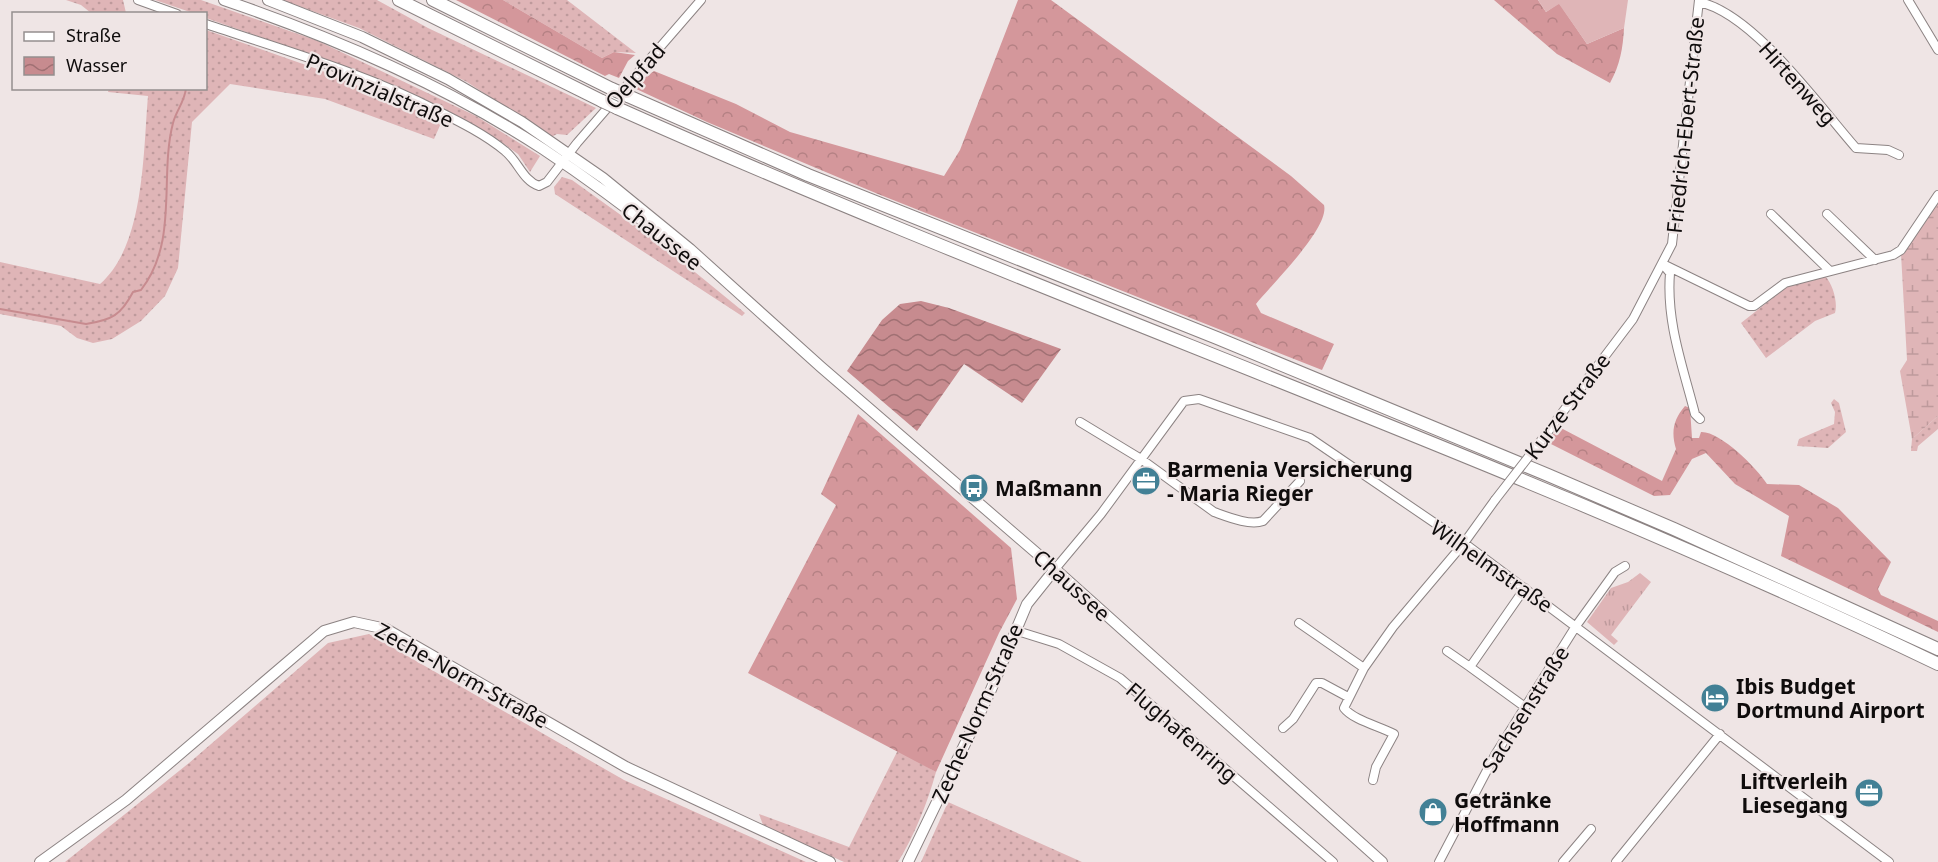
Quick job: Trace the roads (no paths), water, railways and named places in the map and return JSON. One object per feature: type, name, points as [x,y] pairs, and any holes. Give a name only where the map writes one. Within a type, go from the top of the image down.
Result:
[{"type":"highway","points":[[399,0],[602,101],[809,192],[1506,472],[1938,664]]},
{"type":"highway","points":[[433,0],[612,89],[808,175],[1216,338],[1548,475],[1685,533],[1938,649]]},
{"type":"main road","name":"Provinzialstraße","points":[[224,0],[322,36],[410,75],[513,131],[562,163]]},
{"type":"main road","name":"Provinzialstraße","points":[[268,0],[362,37],[448,79],[522,122],[570,154]]},
{"type":"main road","name":"Chaussee","points":[[570,154],[648,214],[1055,569],[1382,862]]},
{"type":"main road","name":"Chaussee","points":[[562,163],[625,207],[759,312]]},
{"type":"main road","name":"Zeche-Norm-Straße","points":[[908,862],[986,700],[1027,604],[1055,569]]},
{"type":"main road","name":"Zeche-Norm-Straße","points":[[40,862],[126,800],[324,631],[354,622],[364,622],[386,630],[626,767],[830,862]]},
{"type":"street","points":[[138,0],[171,12]]},
{"type":"street","name":"Oelpfad","points":[[570,154],[700,0]]},
{"type":"street","points":[[1908,0],[1938,50]]},
{"type":"street","name":"Hirtenweg","points":[[1699,1],[1715,5],[1728,13],[1782,62],[1856,148],[1874,148],[1899,155]]},
{"type":"street","name":"Friedrich-Ebert-Straße","points":[[1663,264],[1672,244],[1676,218],[1699,1]]},
{"type":"street","name":"Provinzialstraße","points":[[207,24],[346,72],[437,110],[502,148],[536,186],[547,182],[570,154]]},
{"type":"street","points":[[1663,264],[1749,306],[1754,306],[1785,283],[1893,255],[1901,250],[1938,195]]},
{"type":"street","points":[[1771,214],[1830,271]]},
{"type":"street","points":[[1827,214],[1875,260]]},
{"type":"street","points":[[1663,264],[1670,273],[1669,301],[1675,341],[1695,414],[1700,418]]},
{"type":"street","name":"Kurze Straße","points":[[1348,697],[1364,668],[1393,627],[1464,543],[1634,319],[1663,264]]},
{"type":"street","name":"Wilhelmstraße","points":[[1055,569],[1184,401],[1199,399],[1307,436],[1526,588],[1889,862]]},
{"type":"street","points":[[1080,422],[1141,459],[1214,512],[1254,523],[1263,521],[1300,481]]},
{"type":"street","name":"Sachsenstraße","points":[[1439,862],[1475,791],[1525,707],[1576,626],[1615,572],[1625,566]]},
{"type":"street","points":[[1470,667],[1526,588]]},
{"type":"street","points":[[1299,623],[1364,668]]},
{"type":"street","name":"Flughafenring","points":[[1014,630],[1059,644],[1120,678],[1333,862]]},
{"type":"street","points":[[1447,651],[1525,707]]},
{"type":"street","points":[[1283,728],[1293,719],[1318,682],[1348,697],[1344,708],[1349,713],[1395,734],[1376,767],[1373,780]]},
{"type":"street","points":[[1616,862],[1720,734]]},
{"type":"street","points":[[1563,862],[1592,829]]},
{"type":"water","points":[[921,301],[949,308],[1061,349],[1022,403],[964,364],[917,431],[847,371],[882,320],[900,304]]},
{"type":"waterway","points":[[0,309],[86,324],[103,321],[115,315],[133,292],[141,290],[153,271],[160,251],[166,208],[169,144],[173,123],[186,90]]},
{"type":"place","name":"Barmenia Versicherung - Maria Rieger","points":[[1146,481]]},
{"type":"place","name":"Maßmann","points":[[974,488]]},
{"type":"place","name":"Ibis Budget Dortmund Airport","points":[[1715,698]]},
{"type":"place","name":"Liftverleih Liesegang","points":[[1869,793]]},
{"type":"place","name":"Getränke Hoffmann","points":[[1433,812]]}]
